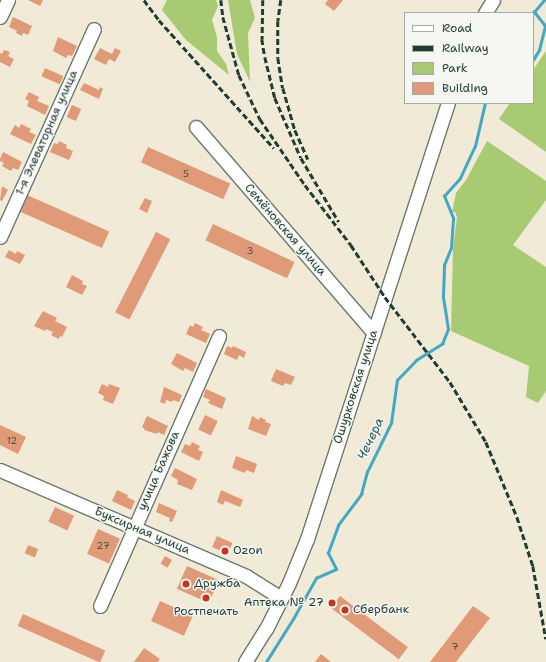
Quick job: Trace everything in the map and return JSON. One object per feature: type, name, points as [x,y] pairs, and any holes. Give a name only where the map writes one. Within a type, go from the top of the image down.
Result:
[{"type":"street","points":[[0,17],[8,0]]},
{"type":"street","points":[[486,12],[493,0]]},
{"type":"street","name":"1-я Элеваторная улица","points":[[0,237],[4,219],[94,29]]},
{"type":"street","name":"Ошурковская улица","points":[[245,662],[266,629],[306,539],[448,104]]},
{"type":"street","name":"Семёновская улица","points":[[196,127],[374,332]]},
{"type":"street","name":"улица Бажова","points":[[100,606],[218,336]]},
{"type":"street","name":"Буксирная улица","points":[[0,470],[246,576],[281,598]]},
{"type":"green space","points":[[167,0],[216,0],[218,6],[212,20],[217,37],[217,51],[226,64],[229,75],[186,40],[162,10]]},
{"type":"green space","points":[[228,0],[250,0],[255,18],[248,33],[250,82],[237,54]]},
{"type":"green space","points":[[546,51],[546,152],[499,119],[509,104],[534,104],[534,69]]},
{"type":"green space","points":[[487,141],[546,181],[546,200],[513,245],[546,267],[546,391],[538,403],[526,397],[529,366],[451,331],[453,249],[457,217],[455,212],[452,212],[456,193],[466,180]]},
{"type":"building","points":[[28,0],[43,0],[40,6]]},
{"type":"building","points":[[328,0],[343,0],[334,11],[325,4]]},
{"type":"building","points":[[13,17],[32,26],[28,35],[23,33],[22,36],[16,33],[17,31],[9,27]]},
{"type":"building","points":[[58,37],[77,46],[72,56],[68,55],[66,58],[53,51]]},
{"type":"building","points":[[100,48],[112,54],[115,48],[121,51],[115,62],[109,59],[106,65],[94,59]]},
{"type":"building","points":[[4,50],[10,52],[8,56],[14,59],[10,67],[0,62],[0,53],[2,54]]},
{"type":"building","points":[[45,68],[63,76],[60,84],[41,76]]},
{"type":"building","points":[[84,83],[99,90],[100,87],[103,89],[99,99],[80,90]]},
{"type":"building","points":[[29,92],[39,97],[37,101],[49,106],[45,115],[27,106],[29,101],[25,99]]},
{"type":"building","points":[[72,105],[81,109],[76,121],[67,117]]},
{"type":"building","points":[[21,124],[31,129],[29,132],[36,135],[31,144],[10,134],[15,125],[19,128]]},
{"type":"building","points":[[59,141],[67,145],[66,148],[73,151],[69,160],[50,152],[54,143],[58,144]]},
{"type":"building","points":[[148,147],[230,184],[223,199],[141,163]]},
{"type":"building","points":[[3,152],[22,162],[18,170],[13,168],[11,171],[2,166],[4,163],[0,161],[0,159]]},
{"type":"building","points":[[2,186],[8,190],[2,201],[0,200]]},
{"type":"building","points":[[27,195],[109,232],[102,248],[20,211]]},
{"type":"building","points":[[145,198],[152,201],[147,213],[139,209]]},
{"type":"building","points":[[213,224],[295,262],[287,278],[205,240]]},
{"type":"building","points":[[156,232],[170,239],[129,319],[115,312]]},
{"type":"building","points":[[9,250],[16,254],[17,251],[25,255],[20,264],[5,257]]},
{"type":"building","points":[[72,275],[83,281],[82,284],[87,286],[82,295],[66,287]]},
{"type":"building","points":[[43,311],[57,318],[55,321],[67,327],[62,337],[60,336],[59,339],[51,335],[53,332],[46,329],[45,331],[34,326]]},
{"type":"building","points":[[195,323],[203,327],[201,330],[210,334],[206,343],[186,334],[190,325],[193,327]]},
{"type":"building","points":[[227,346],[232,348],[233,346],[246,352],[244,358],[239,355],[237,360],[224,354]]},
{"type":"building","points":[[177,353],[197,363],[193,372],[185,368],[183,371],[171,364]]},
{"type":"building","points":[[276,369],[295,377],[291,385],[285,383],[283,386],[271,381]]},
{"type":"building","points":[[102,384],[108,387],[109,384],[120,388],[113,404],[103,400],[104,396],[98,393]]},
{"type":"building","points":[[164,387],[182,395],[179,402],[166,400],[165,404],[160,402]]},
{"type":"building","points":[[206,389],[226,398],[222,409],[208,403],[210,400],[203,397]]},
{"type":"building","points":[[205,415],[218,421],[211,435],[198,430]]},
{"type":"building","points":[[147,416],[168,426],[164,435],[158,432],[157,434],[144,430],[145,429],[142,427]]},
{"type":"building","points":[[252,416],[259,420],[260,417],[266,420],[265,422],[271,424],[266,436],[248,429]]},
{"type":"building","points":[[0,425],[26,437],[18,454],[0,445]]},
{"type":"building","points":[[192,442],[200,446],[198,450],[203,452],[199,461],[181,452],[185,444],[190,446]]},
{"type":"building","points":[[236,456],[257,464],[254,473],[246,470],[245,473],[232,468]]},
{"type":"building","points":[[175,468],[197,479],[192,490],[177,484],[178,480],[171,476]]},
{"type":"building","points":[[117,490],[128,495],[127,497],[135,501],[131,510],[112,501]]},
{"type":"building","points":[[221,490],[243,500],[240,507],[225,501],[223,505],[217,502]]},
{"type":"building","points":[[159,503],[177,511],[172,522],[169,521],[170,518],[156,512]]},
{"type":"building","points":[[55,507],[74,516],[67,530],[48,522]]},
{"type":"building","points":[[98,529],[120,539],[109,563],[87,554]]},
{"type":"building","points":[[217,536],[233,543],[228,554],[212,547]]},
{"type":"building","points":[[28,545],[38,549],[35,557],[25,553]]},
{"type":"building","points":[[165,556],[172,560],[167,568],[160,564]]},
{"type":"building","points":[[187,566],[219,580],[209,603],[177,589]]},
{"type":"building","points":[[340,596],[408,647],[399,659],[331,608]]},
{"type":"building","points":[[160,601],[193,616],[184,636],[151,621]]},
{"type":"building","points":[[473,606],[490,618],[456,662],[430,662]]},
{"type":"building","points":[[23,614],[105,651],[99,662],[18,626]]},
{"type":"building","points":[[144,648],[160,659],[158,662],[134,662]]},
{"type":"building","points":[[321,654],[331,662],[315,662]]},
{"type":"waterway","name":"Чечера","points":[[534,12],[544,0]]},
{"type":"waterway","name":"Чечера","points":[[534,12],[545,26],[539,50],[534,58]]},
{"type":"waterway","name":"Чечера","points":[[266,662],[293,619],[316,578],[336,569],[328,553],[338,525],[361,494],[367,472],[391,423],[397,380],[416,360],[442,344],[448,329],[443,296],[444,265],[451,248],[453,218],[444,196],[460,178],[475,146],[485,104]]},
{"type":"railway","points":[[144,0],[159,20],[274,148]]},
{"type":"railway","points":[[221,0],[223,17],[239,75],[260,119],[305,185],[351,245],[385,297],[450,382],[486,442],[517,517],[533,566],[546,639]]},
{"type":"railway","points":[[263,0],[262,39],[275,98],[301,158],[339,222]]},
{"type":"railway","points":[[281,0],[278,21],[278,58],[283,88],[295,130],[308,159]]},
{"type":"place","name":"Ozon","points":[[225,551]]},
{"type":"place","name":"Дружба","points":[[186,584]]},
{"type":"place","name":"Ростпечать","points":[[206,598]]},
{"type":"place","name":"Аптека № 27","points":[[332,603]]},
{"type":"place","name":"Сбербанк","points":[[345,610]]}]
